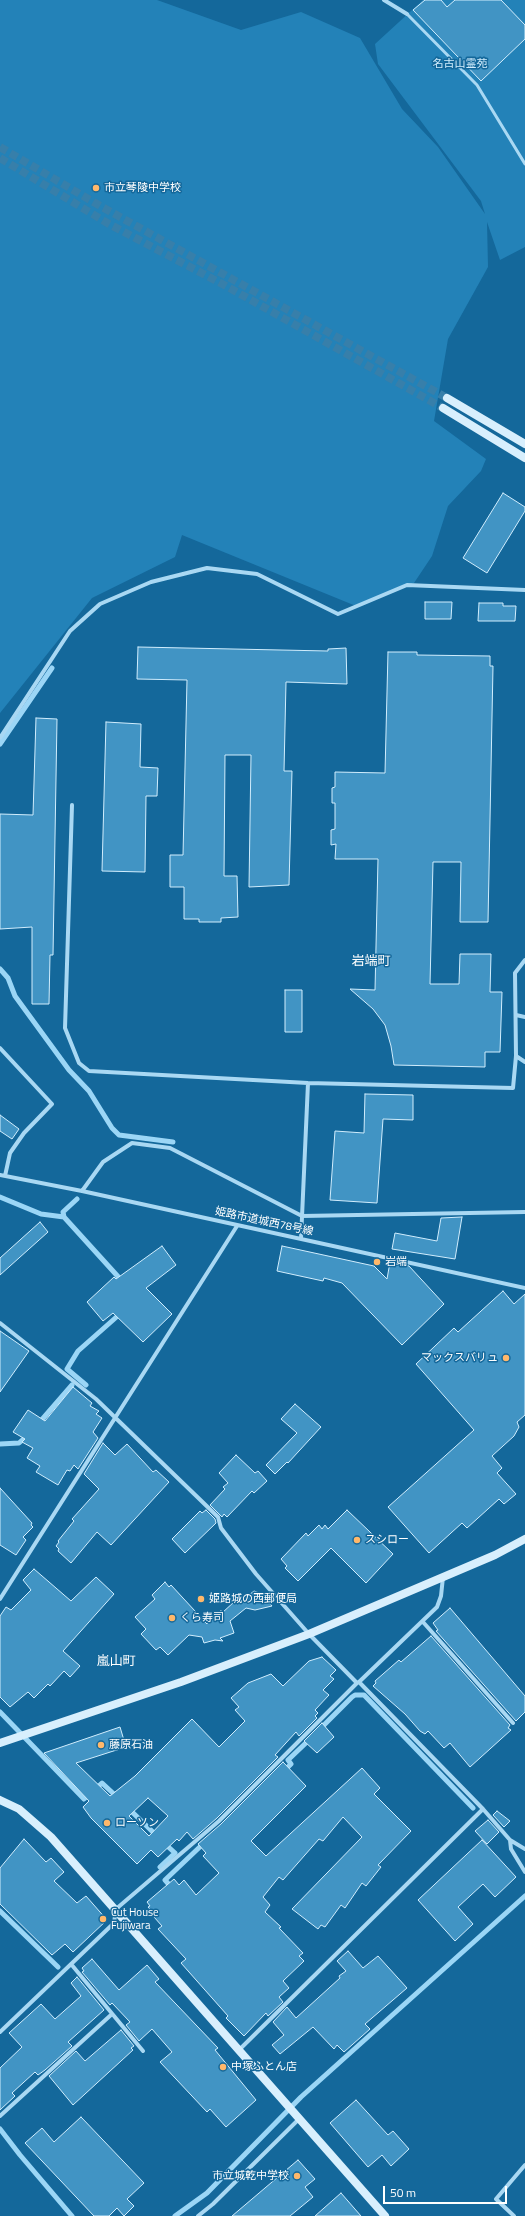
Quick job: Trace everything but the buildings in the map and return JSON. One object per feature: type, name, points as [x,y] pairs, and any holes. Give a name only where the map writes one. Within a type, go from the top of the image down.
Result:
[{"type":"street","points":[[384,0],[407,14]]},
{"type":"street","points":[[447,398],[525,444]]},
{"type":"street","points":[[443,408],[525,458]]},
{"type":"street","points":[[0,738],[70,631],[100,604],[151,582],[206,568],[257,574],[338,614],[407,585],[525,590]]},
{"type":"street","points":[[72,805],[65,1028],[79,1063],[90,1071],[308,1083],[513,1088],[516,1056],[515,972],[525,960]]},
{"type":"street","points":[[516,1015],[525,1017]]},
{"type":"street","points":[[0,1048],[52,1104],[24,1133],[10,1153],[5,1176]]},
{"type":"street","points":[[516,1056],[525,1062]]},
{"type":"street","points":[[301,1239],[308,1083]]},
{"type":"street","points":[[82,1191],[103,1162],[132,1143],[170,1148],[302,1216],[525,1212]]},
{"type":"street","name":"姫路市道城西78号線","points":[[0,1175],[82,1191],[525,1288]]},
{"type":"street","points":[[0,1599],[237,1226]]},
{"type":"street","points":[[0,1323],[96,1399],[218,1517],[221,1528],[256,1574],[309,1634],[356,1684],[484,1809],[510,1840],[525,1849]]},
{"type":"street","points":[[0,1743],[181,1682],[309,1634],[495,1555],[525,1539]]},
{"type":"street","points":[[0,2032],[114,1923],[116,1909],[219,1821],[356,1684],[423,1622],[437,1607],[441,1596],[443,1577]]},
{"type":"street","points":[[423,1622],[513,1723]]},
{"type":"street","points":[[0,1800],[19,1809],[51,1837],[116,1909],[384,2216]]},
{"type":"street","points":[[239,2050],[484,1809]]},
{"type":"street","points":[[510,1840],[511,1849],[525,1872]]},
{"type":"street","points":[[71,1964],[143,2051]]},
{"type":"street","points":[[0,2116],[112,2014]]},
{"type":"street","points":[[198,2216],[213,2204],[297,2116]]},
{"type":"street","points":[[514,2216],[496,2199],[525,2165]]},
{"type":"lane","points":[[407,14],[477,85],[525,164]]},
{"type":"green space","name":"名古山霊苑","points":[[0,0],[157,0],[241,30],[301,12],[360,38],[402,109],[438,147],[485,214],[481,201],[378,64],[375,44],[423,0],[525,0],[525,247],[500,260],[487,222],[488,267],[448,339],[434,421],[486,459],[481,471],[448,506],[432,556],[414,583],[356,606],[182,535],[175,557],[92,598],[0,713]]},
{"type":"waterway","points":[[0,744],[52,668]]},
{"type":"waterway","points":[[0,969],[8,978],[15,996],[69,1070],[89,1091],[112,1128],[119,1135],[173,1142]]},
{"type":"waterway","points":[[0,1197],[41,1214],[64,1217]]},
{"type":"waterway","points":[[77,1199],[63,1212],[64,1217],[122,1281]]},
{"type":"waterway","points":[[86,1385],[67,1369],[78,1351],[121,1313]]},
{"type":"waterway","points":[[39,1423],[72,1385]]},
{"type":"waterway","points":[[0,1444],[19,1443],[28,1435]]},
{"type":"waterway","points":[[320,1729],[352,1697],[355,1695],[364,1695],[473,1808]]},
{"type":"waterway","points":[[0,1712],[84,1799],[102,1783],[117,1797]]},
{"type":"waterway","points":[[284,1771],[291,1764],[288,1760],[310,1739]]},
{"type":"waterway","points":[[128,1808],[157,1836]]},
{"type":"waterway","points":[[160,1867],[175,1853],[164,1843]]},
{"type":"waterway","points":[[172,1888],[165,1880],[204,1843]]},
{"type":"waterway","points":[[175,2216],[207,2193],[301,2097],[525,1896]]},
{"type":"waterway","points":[[0,1911],[58,1967]]},
{"type":"waterway","points":[[0,2129],[72,2216]]},
{"type":"tunnel","points":[[0,147],[102,207],[447,398]]},
{"type":"tunnel","points":[[0,158],[109,224],[226,286],[443,408]]},
{"type":"place","name":"市立琴陵中学校","points":[[96,188]]},
{"type":"place","name":"岩端","points":[[377,1262]]},
{"type":"place","name":"マックスバリュ","points":[[506,1358]]},
{"type":"place","name":"スシロー","points":[[357,1540]]},
{"type":"place","name":"姫路城の西郵便局","points":[[201,1599]]},
{"type":"place","name":"くら寿司","points":[[172,1618]]},
{"type":"place","name":"藤原石油","points":[[101,1745]]},
{"type":"place","name":"ローソン","points":[[107,1823]]},
{"type":"place","name":"Cut House Fujiwara","points":[[103,1919]]},
{"type":"place","name":"中塚ふとん店","points":[[223,2067]]},
{"type":"place","name":"市立城乾中学校","points":[[297,2176]]},
{"type":"district","name":"岩端町","points":[[371,962]]},
{"type":"district","name":"嵐山町","points":[[116,1662]]}]
